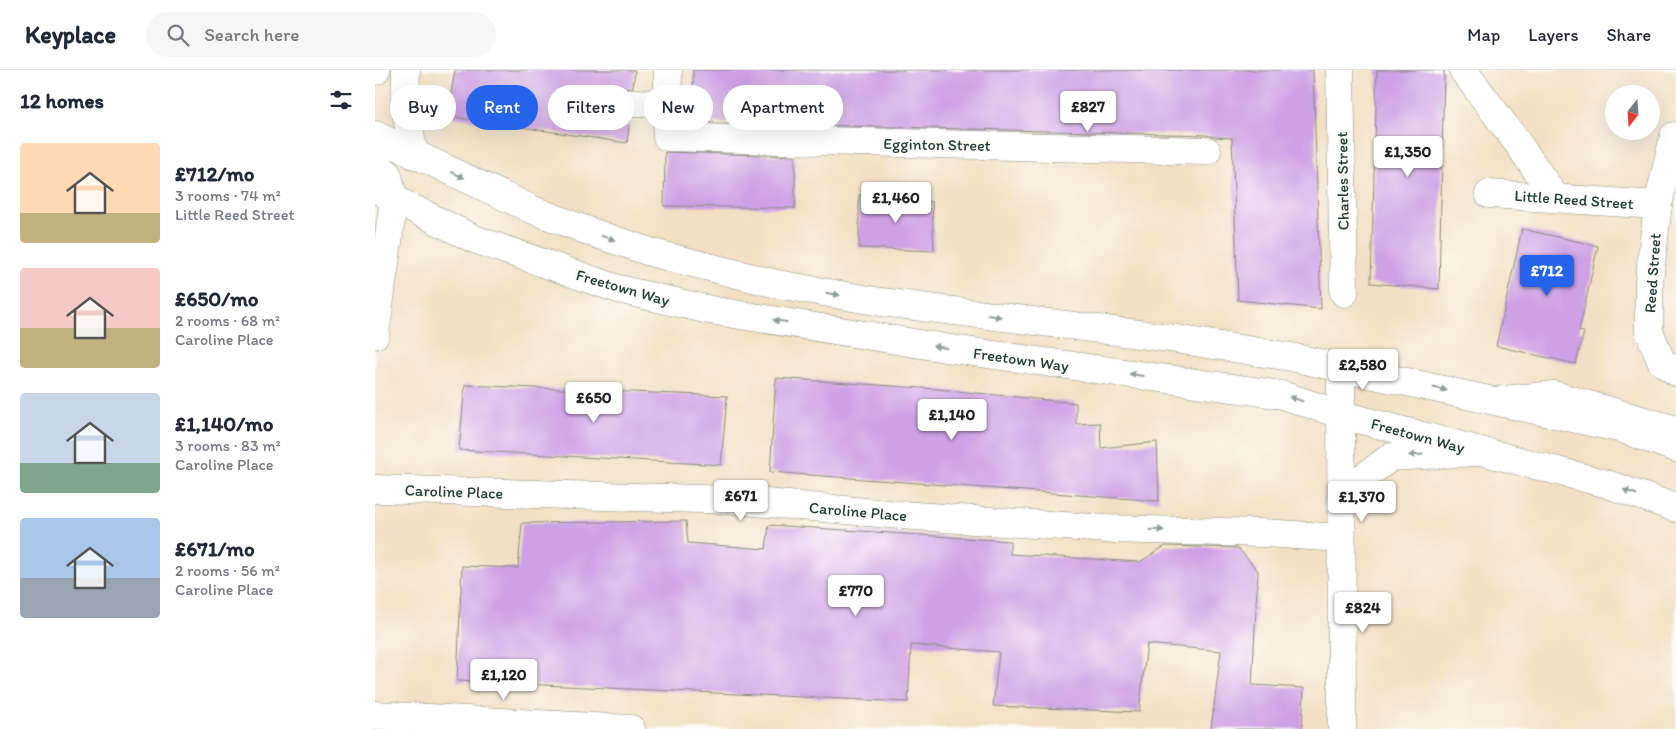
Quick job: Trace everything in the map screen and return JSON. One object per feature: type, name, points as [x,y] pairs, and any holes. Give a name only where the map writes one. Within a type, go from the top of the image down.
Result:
[{"type":"main road","points":[[405,70],[405,106],[414,154]]},
{"type":"main road","points":[[668,70],[668,85]]},
{"type":"main road","name":"Charles Street","points":[[1340,70],[1344,293]]},
{"type":"main road","points":[[1463,70],[1517,142],[1555,198]]},
{"type":"main road","name":"Egginton Street","points":[[667,130],[667,137],[1207,151]]},
{"type":"main road","points":[[375,135],[531,209],[591,232],[653,253],[777,284],[881,302],[1163,337],[1291,357],[1623,429],[1676,448]]},
{"type":"main road","name":"Reed Street","points":[[1674,136],[1658,205],[1649,281],[1649,331],[1661,361],[1676,372]]},
{"type":"main road","points":[[375,163],[387,173],[375,334]]},
{"type":"main road","name":"Freetown Way","points":[[385,194],[474,239],[609,286],[637,293],[710,310],[935,347],[1281,395],[1342,415],[1604,483],[1676,508]]},
{"type":"main road","name":"Little Reed Street","points":[[1489,194],[1658,205]]},
{"type":"main road","points":[[1341,367],[1342,729]]},
{"type":"main road","points":[[1494,401],[1554,395],[1676,430]]},
{"type":"main road","points":[[1341,506],[1361,479],[1391,457],[1482,452]]},
{"type":"main road","name":"Caroline Place","points":[[375,489],[733,500],[900,515],[1108,529],[1263,533],[1341,538]]},
{"type":"main road","points":[[375,715],[631,729]]},
{"type":"building","points":[[455,70],[635,70],[633,85],[548,85],[548,130],[629,130],[627,143],[538,130],[538,85],[466,85],[466,119],[456,117],[456,85],[452,85]]},
{"type":"building","points":[[693,70],[1313,70],[1321,309],[1238,300],[1232,138],[1207,135],[843,126],[843,85],[723,85],[723,123],[713,122],[713,85],[693,85]]},
{"type":"building","points":[[1377,70],[1444,70],[1439,289],[1371,283]]},
{"type":"building","points":[[665,152],[795,156],[795,208],[664,206]]},
{"type":"building","points":[[859,195],[932,202],[934,251],[859,248]]},
{"type":"building","points":[[1522,229],[1598,246],[1579,331],[1584,332],[1576,364],[1496,346]]},
{"type":"building","points":[[776,378],[937,389],[1076,403],[1076,424],[1100,423],[1101,448],[1157,442],[1159,501],[770,472]]},
{"type":"building","points":[[465,385],[727,396],[721,465],[459,450]]},
{"type":"building","points":[[686,521],[688,543],[766,549],[769,525],[1010,541],[1010,554],[1140,562],[1165,546],[1238,548],[1258,571],[1252,685],[1304,688],[1302,729],[1211,729],[1221,651],[1147,644],[1139,712],[993,706],[999,652],[911,645],[908,702],[457,681],[462,566],[518,568],[522,523]]}]
